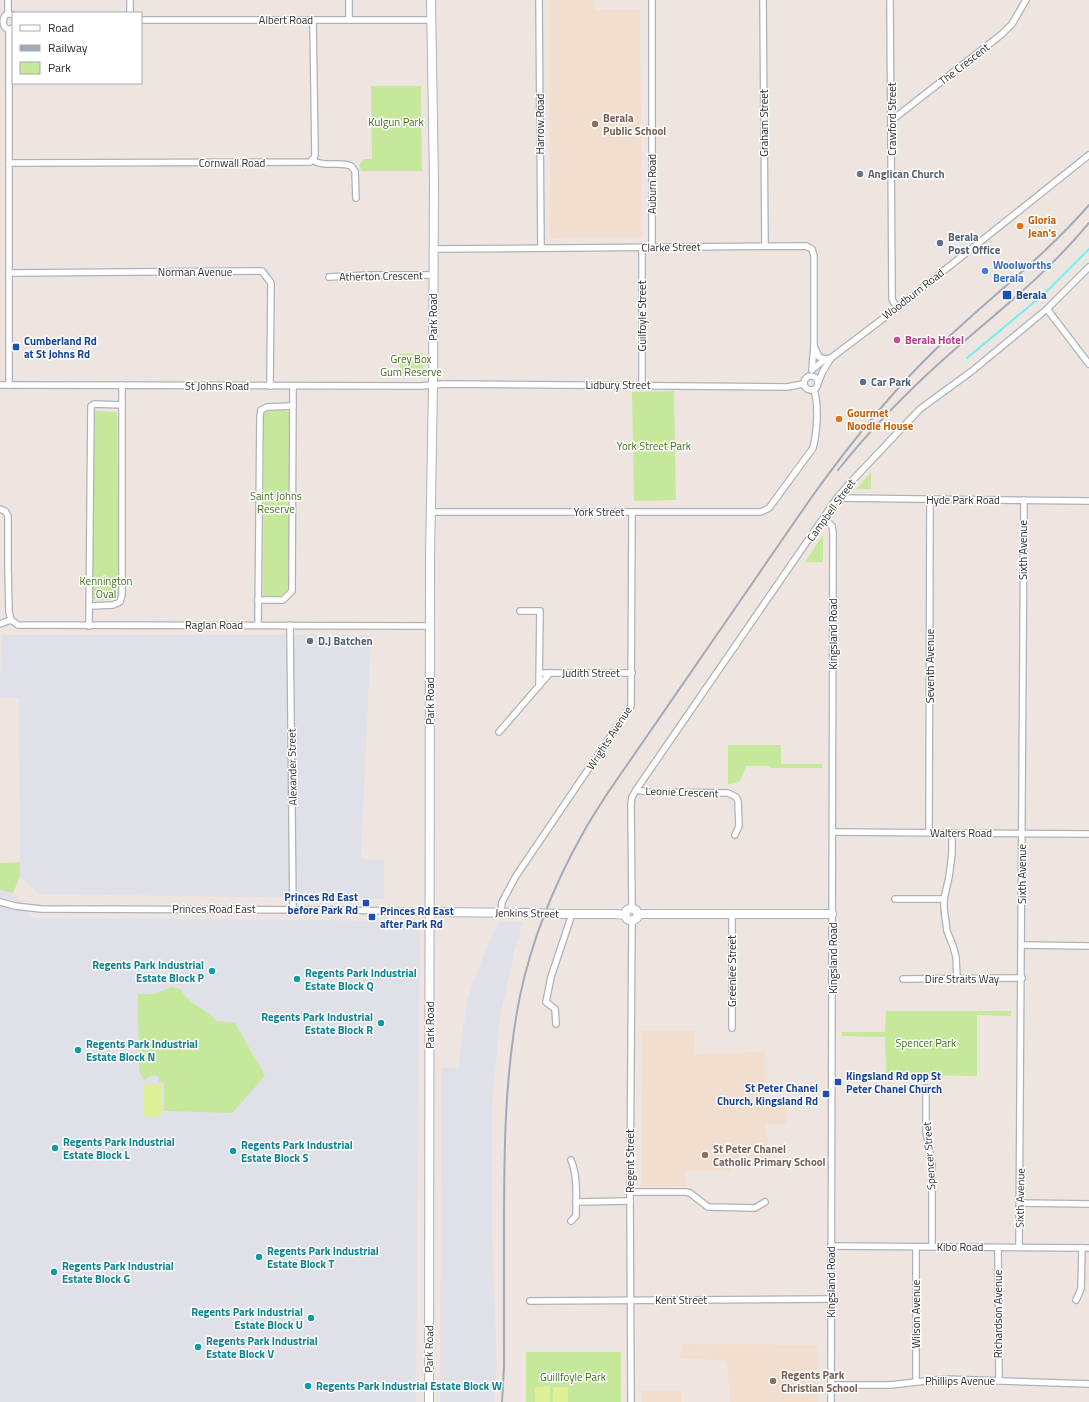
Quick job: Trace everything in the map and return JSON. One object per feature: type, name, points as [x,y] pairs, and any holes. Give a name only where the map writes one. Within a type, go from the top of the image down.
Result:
[{"type":"main road","name":"Park Road","points":[[429,1402],[430,626],[433,385],[431,0]]},
{"type":"main road","points":[[635,911],[637,918],[632,921],[627,919],[625,915],[627,910],[732,914],[832,914]]},
{"type":"main road","name":"Jenkins Street","points":[[430,912],[625,915]]},
{"type":"street","points":[[8,0],[11,15],[4,16],[0,21],[3,27],[11,28],[9,164],[9,385]]},
{"type":"street","points":[[130,0],[130,12]]},
{"type":"street","points":[[349,0],[349,20]]},
{"type":"street","name":"Harrow Road","points":[[539,0],[541,248]]},
{"type":"street","name":"Auburn Road","points":[[652,0],[652,248]]},
{"type":"street","name":"Graham Street","points":[[763,0],[765,246]]},
{"type":"street","name":"Crawford Street","points":[[890,0],[892,300],[896,308]]},
{"type":"street","name":"The Crescent","points":[[892,120],[1002,34],[1012,24],[1026,0]]},
{"type":"street","name":"Albert Road","points":[[142,20],[432,20]]},
{"type":"street","points":[[313,20],[315,155],[312,160],[319,164],[347,164],[352,166],[355,171],[356,198]]},
{"type":"street","name":"Woodburn Road","points":[[812,369],[828,359],[896,308],[1089,155]]},
{"type":"street","name":"Cornwall Road","points":[[9,164],[306,163],[312,160]]},
{"type":"street","name":"Clarke Street","points":[[433,249],[806,246],[814,252],[814,346],[812,369]]},
{"type":"street","name":"Guilfoyle Street","points":[[642,248],[642,385]]},
{"type":"street","name":"Campbell Street","points":[[635,911],[632,797],[837,498],[920,409],[972,371],[1046,309],[1089,267]]},
{"type":"street","name":"Norman Avenue","points":[[10,273],[262,271],[271,283],[270,386]]},
{"type":"street","name":"Atherton Crescent","points":[[329,277],[368,275],[433,275]]},
{"type":"street","points":[[1046,309],[1089,364]]},
{"type":"street","points":[[814,346],[819,357],[828,359]]},
{"type":"street","name":"Woodburn Road","points":[[818,382],[828,359]]},
{"type":"street","points":[[811,376],[812,369]]},
{"type":"street","points":[[811,376],[816,378],[818,386],[814,390],[807,390],[804,387],[805,379],[811,376]]},
{"type":"street","name":"Lidbury Street","points":[[433,385],[787,387],[804,384]]},
{"type":"street","name":"St Johns Road","points":[[0,385],[433,385]]},
{"type":"street","points":[[90,606],[120,602],[122,595],[122,385]]},
{"type":"street","points":[[258,600],[283,600],[292,591],[294,386]]},
{"type":"street","name":"York Street","points":[[432,512],[756,513],[766,510],[813,448],[816,438],[816,400],[814,390]]},
{"type":"street","points":[[89,626],[91,406],[94,404],[122,405]]},
{"type":"street","points":[[258,625],[260,416],[261,410],[267,407],[293,406]]},
{"type":"street","name":"Hyde Park Road","points":[[837,498],[1089,501]]},
{"type":"street","name":"Seventh Avenue","points":[[929,832],[930,499]]},
{"type":"street","name":"Sixth Avenue","points":[[1019,1247],[1024,500]]},
{"type":"street","points":[[0,509],[8,516],[9,612],[11,620],[0,624]]},
{"type":"street","name":"Wrights Avenue","points":[[501,913],[502,902],[516,876],[630,710],[632,702],[632,512]]},
{"type":"street","name":"Kingsland Road","points":[[824,518],[832,526],[833,533],[832,1402]]},
{"type":"street","points":[[520,611],[540,611],[540,686]]},
{"type":"street","name":"Raglan Road","points":[[11,620],[18,625],[430,626]]},
{"type":"street","name":"Alexander Street","points":[[290,625],[293,910]]},
{"type":"street","name":"Judith Street","points":[[499,732],[550,673]]},
{"type":"street","name":"Judith Street","points":[[540,674],[632,673]]},
{"type":"street","name":"Leonie Crescent","points":[[636,790],[649,792],[728,793],[733,795],[738,801],[739,826],[734,835]]},
{"type":"street","name":"Walters Road","points":[[833,832],[1089,834]]},
{"type":"street","points":[[952,833],[950,870],[944,899],[947,931],[954,946],[956,957],[957,978]]},
{"type":"street","points":[[895,899],[944,899]]},
{"type":"street","name":"Princes Road East","points":[[0,902],[15,906],[41,909],[430,912]]},
{"type":"street","points":[[556,1024],[555,1009],[546,1002],[551,977],[572,914]]},
{"type":"street","name":"Greenlee Street","points":[[732,914],[732,1028]]},
{"type":"street","name":"Regent Street","points":[[631,1402],[632,1300],[630,1192],[632,921]]},
{"type":"street","points":[[1022,945],[1089,946]]},
{"type":"street","name":"Dire Straits Way","points":[[903,979],[1022,978]]},
{"type":"street","name":"Spencer Street","points":[[926,1088],[926,1131],[932,1165],[932,1247]]},
{"type":"street","points":[[571,1160],[575,1170],[576,1202],[576,1216],[571,1221]]},
{"type":"street","points":[[630,1192],[686,1192],[708,1207],[755,1208],[764,1202]]},
{"type":"street","points":[[576,1202],[630,1201]]},
{"type":"street","points":[[1020,1203],[1089,1204]]},
{"type":"street","name":"Kibo Road","points":[[831,1246],[1089,1248]]},
{"type":"street","name":"Wilson Avenue","points":[[916,1247],[916,1382]]},
{"type":"street","name":"Richardson Avenue","points":[[998,1248],[998,1381]]},
{"type":"street","points":[[1076,1300],[1081,1290],[1082,1248]]},
{"type":"street","name":"Kent Street","points":[[530,1301],[832,1298]]},
{"type":"street","name":"Phillips Avenue","points":[[832,1384],[890,1385],[944,1379],[1089,1384]]},
{"type":"shaded area","name":"Berala Public School","points":[[549,0],[595,0],[595,10],[640,10],[642,237],[550,238]]},
{"type":"shaded area","points":[[1,635],[371,635],[361,859],[384,860],[384,899],[39,894],[20,876],[19,698],[0,698]]},
{"type":"shaded area","points":[[0,890],[13,893],[32,918],[420,921],[416,1402],[0,1402]]},
{"type":"shaded area","points":[[498,922],[523,922],[515,949],[500,1018],[492,1105],[492,1232],[497,1365],[494,1402],[440,1402],[441,1068],[459,1068],[461,1041],[468,998],[482,959]]},
{"type":"shaded area","points":[[642,1031],[695,1031],[695,1054],[765,1052],[766,1106],[786,1106],[787,1124],[765,1124],[769,1147],[769,1162],[730,1162],[730,1171],[686,1171],[686,1186],[641,1187]]},
{"type":"shaded area","name":"Regents Park Christian School","points":[[681,1344],[818,1345],[818,1402],[730,1402],[727,1361],[680,1358]]},
{"type":"shaded area","points":[[641,1391],[681,1391],[681,1402],[641,1402]]},
{"type":"green space","name":"Kulgun Park","points":[[371,86],[421,86],[422,171],[361,171],[359,165],[364,159],[372,159]]},
{"type":"green space","name":"Grey Box Gum Reserve","points":[[423,353],[424,375],[421,377],[400,377],[399,354]]},
{"type":"green space","name":"York Street Park","points":[[674,391],[676,500],[634,501],[632,392]]},
{"type":"green space","name":"Saint Johns Reserve","points":[[285,410],[289,413],[289,589],[280,596],[263,596],[264,413],[268,411]]},
{"type":"green space","name":"Kennington Oval","points":[[94,411],[117,412],[119,595],[114,599],[108,600],[94,599],[92,597]]},
{"type":"green space","points":[[871,472],[871,489],[856,489]]},
{"type":"green space","points":[[823,535],[823,562],[805,562]]},
{"type":"green space","points":[[728,745],[781,745],[781,764],[822,764],[822,768],[770,768],[770,766],[746,766],[740,781],[728,785]]},
{"type":"green space","points":[[20,862],[20,876],[13,893],[0,890],[0,863]]},
{"type":"green space","points":[[172,987],[181,989],[192,1003],[208,1013],[216,1021],[235,1023],[265,1076],[232,1113],[164,1111],[164,1083],[159,1082],[159,1078],[156,1075],[150,1076],[144,1081],[139,1070],[138,994],[154,994]]},
{"type":"green space","name":"Spencer Park","points":[[886,1011],[1011,1011],[1011,1016],[977,1015],[977,1076],[886,1075],[885,1037],[842,1036],[842,1032],[885,1032]]},
{"type":"green space","points":[[162,1084],[162,1115],[144,1115],[144,1085]]},
{"type":"green space","name":"Guillfoyle Park","points":[[526,1352],[621,1352],[621,1402],[526,1402]]},
{"type":"green space","points":[[550,1386],[550,1402],[535,1402],[535,1387]]},
{"type":"green space","points":[[553,1387],[568,1387],[568,1402],[553,1402]]},
{"type":"waterway","points":[[967,358],[1044,294],[1089,249]]},
{"type":"railway","points":[[502,1402],[504,1367],[505,1146],[511,1056],[520,996],[525,975],[538,933],[563,872],[586,828],[607,794],[811,498],[855,439],[886,401],[920,365],[956,330],[1053,243],[1089,205]]},
{"type":"railway","points":[[838,470],[863,440],[917,384],[1038,277],[1073,242],[1089,223]]},
{"type":"place","name":"Berala Public School","points":[[595,124]]},
{"type":"place","name":"Anglican Church","points":[[860,174]]},
{"type":"place","name":"Gloria Jean's","points":[[1020,226]]},
{"type":"place","name":"Berala Post Office","points":[[940,243]]},
{"type":"place","name":"Woolworths Berala","points":[[985,271]]},
{"type":"place","name":"Berala","points":[[1007,295]]},
{"type":"place","name":"Berala Hotel","points":[[897,340]]},
{"type":"place","name":"Cumberland Rd at St Johns Rd","points":[[16,347]]},
{"type":"place","name":"Car Park","points":[[863,382]]},
{"type":"place","name":"Gourmet Noodle House","points":[[839,419]]},
{"type":"place","name":"D.J Batchen","points":[[310,641]]},
{"type":"place","name":"Princes Rd East before Park Rd","points":[[366,903]]},
{"type":"place","name":"Princes Rd East after Park Rd","points":[[372,917]]},
{"type":"place","name":"Regents Park Industrial Estate Block P","points":[[212,971]]},
{"type":"place","name":"Regents Park Industrial Estate Block Q","points":[[297,979]]},
{"type":"place","name":"Regents Park Industrial Estate Block R","points":[[381,1023]]},
{"type":"place","name":"Regents Park Industrial Estate Block N","points":[[78,1050]]},
{"type":"place","name":"Kingsland Rd opp St Peter Chanel Church","points":[[838,1082]]},
{"type":"place","name":"St Peter Chanel Church, Kingsland Rd","points":[[826,1094]]},
{"type":"place","name":"Regents Park Industrial Estate Block L","points":[[55,1148]]},
{"type":"place","name":"Regents Park Industrial Estate Block S","points":[[233,1151]]},
{"type":"place","name":"St Peter Chanel Catholic Primary School","points":[[705,1155]]},
{"type":"place","name":"Regents Park Industrial Estate Block T","points":[[259,1257]]},
{"type":"place","name":"Regents Park Industrial Estate Block G","points":[[54,1272]]},
{"type":"place","name":"Regents Park Industrial Estate Block U","points":[[311,1318]]},
{"type":"place","name":"Regents Park Industrial Estate Block V","points":[[198,1347]]},
{"type":"place","name":"Regents Park Christian School","points":[[773,1381]]},
{"type":"place","name":"Regents Park Industrial Estate Block W","points":[[308,1386]]}]
